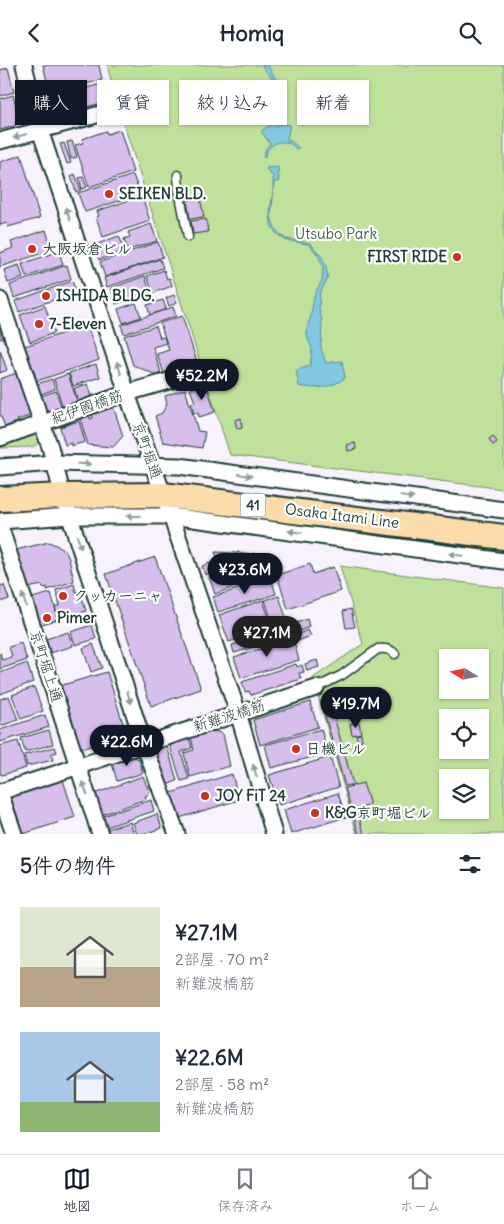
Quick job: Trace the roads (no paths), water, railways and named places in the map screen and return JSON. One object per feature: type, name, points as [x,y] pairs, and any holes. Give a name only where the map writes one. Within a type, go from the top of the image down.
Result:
[{"type":"main road","name":"Osaka Itami Line","points":[[0,499],[67,506],[167,505],[504,537]]},
{"type":"street","name":"京町堀通","points":[[24,65],[40,130],[127,393],[238,713],[274,834]]},
{"type":"street","points":[[0,141],[97,115]]},
{"type":"street","points":[[0,301],[42,423],[144,744],[177,834]]},
{"type":"street","name":"紀伊國橋筋","points":[[0,438],[127,393],[203,371]]},
{"type":"street","points":[[0,467],[55,463],[179,466],[504,509]]},
{"type":"street","points":[[167,505],[504,561]]},
{"type":"street","points":[[0,521],[67,506]]},
{"type":"street","name":"京町堀上通","points":[[0,526],[100,834]]},
{"type":"street","name":"新難波橋筋","points":[[0,792],[316,688]]},
{"type":"street","points":[[0,792],[14,834]]},
{"type":"lane","points":[[178,175],[188,237]]},
{"type":"lane","points":[[316,688],[342,675],[378,649],[386,649],[395,654]]},
{"type":"water","points":[[262,65],[267,65],[276,80],[273,80]]},
{"type":"water","points":[[271,125],[290,125],[287,140],[299,148],[296,149],[292,145],[283,142],[273,144],[265,157],[263,157],[266,148],[270,144],[261,131]]},
{"type":"water","points":[[278,167],[279,182],[274,182],[271,217],[275,228],[286,239],[310,243],[322,257],[328,276],[320,292],[321,348],[326,363],[342,361],[345,378],[323,387],[299,386],[296,370],[310,366],[312,349],[307,336],[307,328],[314,296],[322,280],[323,267],[311,246],[285,240],[276,233],[271,225],[270,212],[273,176],[266,168]]},
{"type":"place","name":"SEIKEN BLD.","points":[[109,194]]},
{"type":"place","name":"大阪坂倉ビル","points":[[32,249]]},
{"type":"place","name":"FIRST RIDE","points":[[457,257]]},
{"type":"place","name":"ISHIDA BLDG.","points":[[46,296]]},
{"type":"place","name":"7-Eleven","points":[[39,324]]},
{"type":"place","name":"クッカーニャ","points":[[63,596]]},
{"type":"place","name":"Pimer","points":[[47,618]]},
{"type":"place","name":"日機ビル","points":[[296,749]]},
{"type":"place","name":"JOY FiT 24","points":[[205,796]]},
{"type":"place","name":"K&G京町堀ビル","points":[[315,813]]},
{"type":"park label","name":"Utsubo Park","points":[[336,234]]}]
